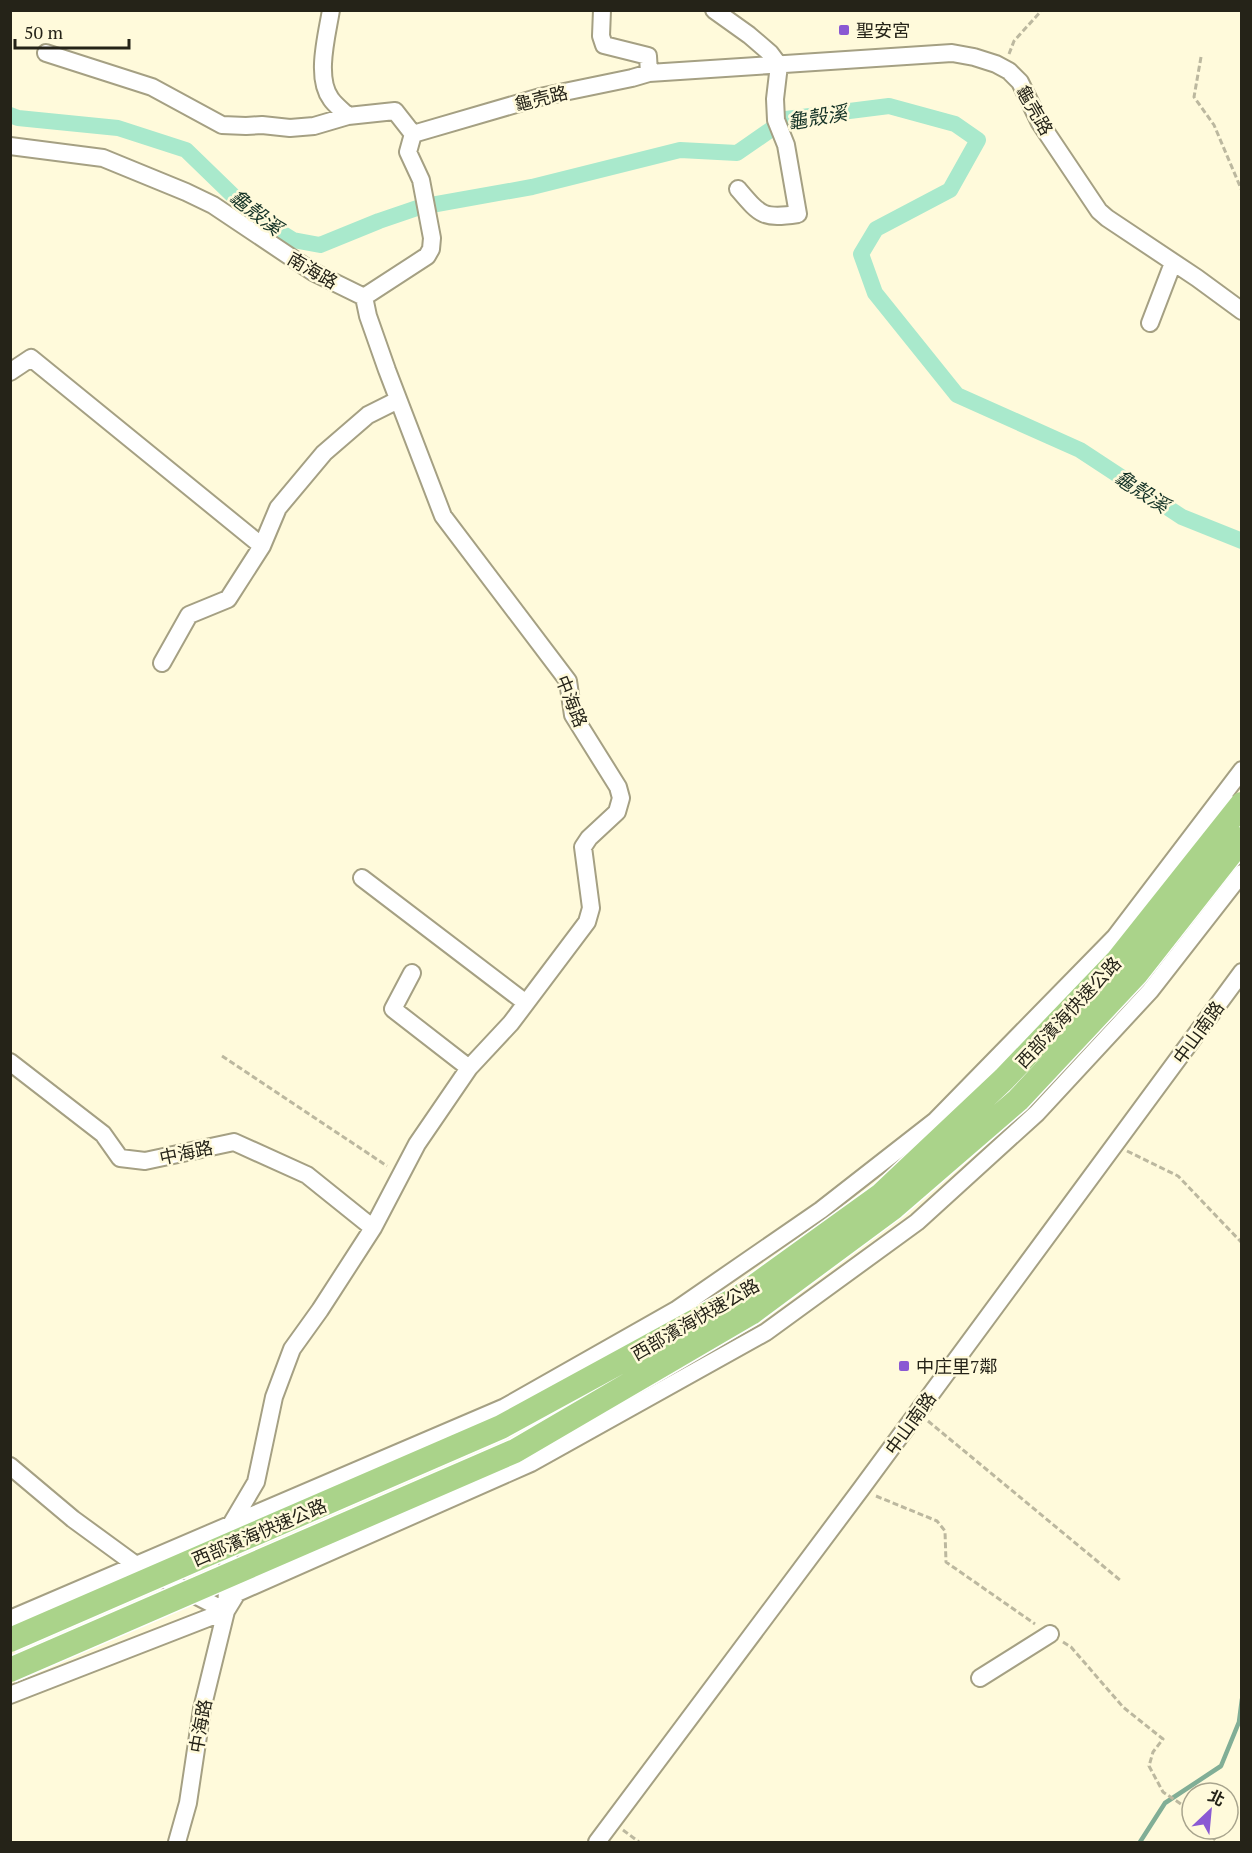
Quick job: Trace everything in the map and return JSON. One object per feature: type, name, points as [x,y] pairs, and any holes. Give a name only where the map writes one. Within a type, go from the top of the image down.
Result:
[{"type":"highway","name":"西部濱海快速公路","points":[[10,1640],[501,1427],[741,1296],[881,1195],[1004,1079],[1118,960],[1242,804]]},
{"type":"highway","name":"西部濱海快速公路","points":[[10,1671],[515,1451],[752,1314],[894,1207],[1018,1100],[1136,974],[1242,839]]},
{"type":"street","points":[[331,10],[322,78],[330,98],[348,116]]},
{"type":"street","points":[[602,10],[604,45],[648,56],[649,74]]},
{"type":"street","points":[[714,10],[770,53],[778,65],[776,120],[786,145],[798,214],[770,217],[755,209],[738,189]]},
{"type":"street","points":[[46,53],[152,87],[222,125],[290,128],[314,126],[348,116],[395,111],[413,134],[408,152],[421,180],[432,238],[431,249],[427,256],[364,297]]},
{"type":"street","name":"龜壳路","points":[[413,134],[540,97],[649,74],[952,53],[974,57],[1004,68],[1020,82],[1040,123],[1099,211],[1242,311]]},
{"type":"street","name":"南海路","points":[[10,146],[103,158],[186,192],[213,205],[313,272],[364,297]]},
{"type":"street","points":[[1150,323],[1173,262]]},
{"type":"street","name":"中海路","points":[[177,1842],[188,1803],[202,1710],[226,1611],[230,1526],[256,1482],[274,1397],[292,1349],[373,1228],[417,1144],[470,1068],[511,1023],[586,922],[591,908],[583,847],[589,838],[616,812],[621,798],[618,787],[573,715],[568,681],[443,516],[398,400],[372,327],[364,297]]},
{"type":"street","points":[[10,372],[31,358],[262,546]]},
{"type":"street","points":[[162,663],[189,615],[228,599],[262,546],[278,508],[324,453],[368,415],[398,400]]},
{"type":"street","points":[[10,1619],[505,1407],[676,1310],[821,1210],[935,1120],[1115,938],[1242,770]]},
{"type":"street","points":[[10,1695],[226,1611],[237,1593],[531,1463],[766,1332],[917,1222],[1037,1113],[1150,991],[1242,873]]},
{"type":"street","points":[[362,878],[526,1003]]},
{"type":"street","name":"中山南路","points":[[597,1842],[861,1489],[1242,972]]},
{"type":"street","points":[[412,973],[393,1009],[470,1068]]},
{"type":"street","name":"中海路","points":[[10,1062],[102,1134],[120,1158],[146,1161],[234,1142],[307,1175],[373,1228]]},
{"type":"street","points":[[10,1466],[73,1519],[136,1565],[226,1611]]},
{"type":"street","points":[[980,1678],[1050,1634]]},
{"type":"path","points":[[1004,68],[1014,41],[1042,10]]},
{"type":"path","points":[[1201,57],[1194,97],[1214,125],[1242,191]]},
{"type":"path","points":[[222,1056],[401,1175]]},
{"type":"path","points":[[1115,1145],[1178,1176],[1242,1243]]},
{"type":"path","points":[[918,1412],[1120,1580]]},
{"type":"path","points":[[861,1489],[937,1521],[945,1531],[946,1562],[1071,1647],[1124,1707],[1163,1739],[1153,1752],[1149,1766],[1163,1792],[1180,1803]]},
{"type":"waterway","name":"龜殼溪","points":[[10,115],[18,118],[118,128],[186,150],[253,215],[293,240],[320,245],[420,207],[532,187],[680,150],[737,153],[786,119],[889,106],[955,124],[978,140],[950,190],[876,229],[861,254],[875,293],[957,395],[1080,450],[1182,517],[1242,541]]},
{"type":"waterway","name":"龜殼溪","points":[[1140,1842],[1165,1803],[1221,1766],[1239,1722],[1242,1699]]},
{"type":"place","name":"聖安宮","points":[[844,30]]},
{"type":"place","name":"中庄里7鄰","points":[[904,1366]]}]
